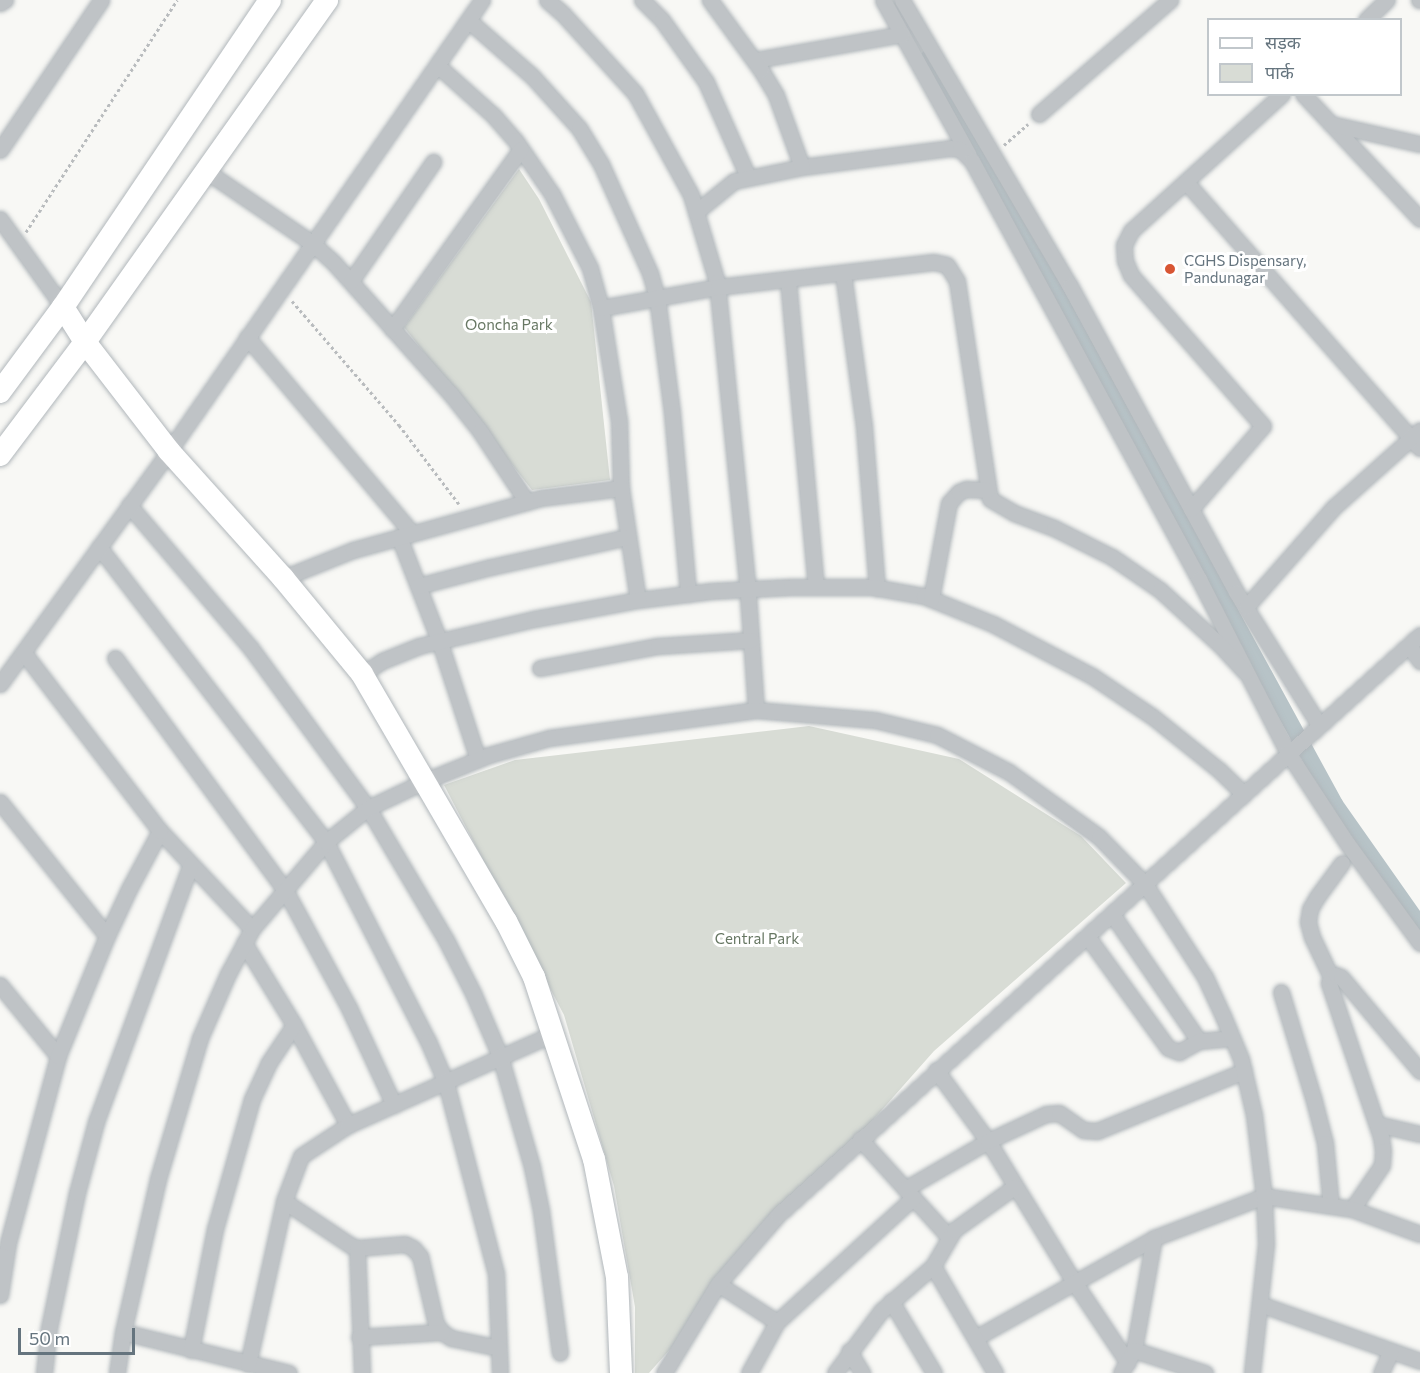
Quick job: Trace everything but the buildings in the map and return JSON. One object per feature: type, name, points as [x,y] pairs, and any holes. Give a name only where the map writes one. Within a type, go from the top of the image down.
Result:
[{"type":"street","points":[[0,3],[5,0]]},
{"type":"street","points":[[0,150],[101,0]]},
{"type":"street","points":[[0,392],[63,307],[270,0]]},
{"type":"street","points":[[0,455],[85,342],[327,0]]},
{"type":"street","points":[[0,684],[169,451],[482,0]]},
{"type":"street","points":[[547,0],[563,14],[635,93],[691,195],[718,287],[747,589],[756,710]]},
{"type":"street","points":[[642,0],[662,20],[706,82],[748,177]]},
{"type":"street","points":[[710,0],[755,60],[776,95],[802,167]]},
{"type":"street","points":[[883,0],[1199,579],[1245,672],[1353,852],[1420,943]]},
{"type":"street","points":[[902,0],[1070,286],[1246,608],[1319,725]]},
{"type":"street","points":[[1039,114],[1170,0]]},
{"type":"street","points":[[1368,18],[1387,0]]},
{"type":"street","points":[[468,20],[532,76],[579,128],[601,164],[650,273],[657,297],[672,413],[688,594]]},
{"type":"street","points":[[755,60],[902,34]]},
{"type":"street","points":[[437,65],[494,115],[521,149],[552,194],[575,234],[590,268],[601,308],[619,421],[621,488],[638,600]]},
{"type":"street","points":[[1191,509],[1263,426],[1131,275],[1125,261],[1124,245],[1131,231],[1280,96]]},
{"type":"street","points":[[1305,96],[1420,219]]},
{"type":"street","points":[[1331,124],[1420,144]]},
{"type":"street","points":[[696,212],[735,181],[802,167],[950,148],[960,149],[972,161]]},
{"type":"street","points":[[392,329],[521,149]]},
{"type":"street","points":[[351,281],[433,162]]},
{"type":"street","points":[[206,171],[312,243],[351,281],[480,431],[527,502]]},
{"type":"street","points":[[1186,182],[1417,439],[1334,507],[1246,608]]},
{"type":"street","points":[[0,219],[85,342],[169,451],[283,578],[362,674],[510,930],[534,977],[555,1034],[594,1159],[617,1277],[621,1373]]},
{"type":"street","points":[[601,308],[718,287],[934,262],[947,265],[957,281],[990,499],[995,504],[1054,528],[1112,557],[1160,590],[1220,645],[1245,672]]},
{"type":"street","points":[[843,273],[864,427],[877,588]]},
{"type":"street","points":[[788,280],[816,587]]},
{"type":"street","points":[[247,337],[406,535],[418,586],[439,640],[478,759]]},
{"type":"street","points":[[283,578],[344,554],[527,502],[573,493],[621,488]]},
{"type":"street","points":[[931,599],[949,503],[959,492],[966,489],[987,490]]},
{"type":"street","points":[[129,506],[250,647],[368,808],[446,940],[473,993],[500,1056],[532,1167],[541,1211],[560,1353]]},
{"type":"street","points":[[418,586],[491,567],[628,537]]},
{"type":"street","points":[[99,547],[326,842],[428,1041],[446,1083],[496,1273],[499,1373]]},
{"type":"street","points":[[362,674],[382,661],[439,640],[638,600],[747,589],[877,588],[931,599],[993,624],[1092,676],[1153,717],[1219,770],[1244,794]]},
{"type":"street","points":[[540,668],[658,646],[751,640]]},
{"type":"street","points":[[664,1373],[718,1284],[778,1215],[1290,750],[1415,641],[1420,660]]},
{"type":"street","points":[[23,652],[160,831],[252,929]]},
{"type":"street","points":[[115,658],[285,890],[349,1008],[394,1105]]},
{"type":"street","points":[[117,1373],[123,1332],[158,1179],[194,1058],[228,974],[252,929],[326,842],[368,808],[478,759],[549,738],[756,710],[875,720],[937,735],[1009,772],[1099,837],[1145,884],[1205,977],[1233,1038],[1244,1071],[1254,1115],[1264,1196],[1266,1244],[1252,1373]]},
{"type":"street","points":[[0,802],[107,936]]},
{"type":"street","points":[[0,1295],[5,1232],[58,1056],[107,936],[160,831]]},
{"type":"street","points":[[1342,863],[1310,909],[1308,922],[1312,938],[1331,977],[1329,983],[1377,1124],[1383,1151],[1382,1165],[1352,1209]]},
{"type":"street","points":[[44,1373],[49,1328],[72,1215],[96,1122],[191,864]]},
{"type":"street","points":[[1112,914],[1199,1041]]},
{"type":"street","points":[[1087,936],[1168,1048],[1179,1052],[1199,1041],[1233,1038]]},
{"type":"street","points":[[244,943],[294,1025],[348,1125]]},
{"type":"street","points":[[1331,977],[1336,975],[1341,977],[1420,1071]]},
{"type":"street","points":[[0,985],[58,1056]]},
{"type":"street","points":[[1281,992],[1325,1143],[1331,1206]]},
{"type":"street","points":[[191,1350],[215,1229],[252,1100],[268,1064],[294,1025]]},
{"type":"street","points":[[248,1364],[284,1201],[301,1156],[348,1125],[446,1083],[500,1056],[555,1034]]},
{"type":"street","points":[[936,1070],[988,1141],[1074,1282],[1128,1362],[1205,1373]]},
{"type":"street","points":[[749,1373],[777,1322],[909,1193],[988,1141],[1052,1113],[1066,1117],[1083,1130],[1097,1131],[1244,1071]]},
{"type":"street","points":[[1377,1124],[1420,1134]]},
{"type":"street","points":[[860,1139],[948,1236]]},
{"type":"street","points":[[835,1373],[849,1351],[891,1301],[933,1266],[948,1236],[1014,1187]]},
{"type":"street","points":[[977,1337],[1154,1238],[1264,1196],[1352,1209],[1420,1234]]},
{"type":"street","points":[[284,1201],[357,1248],[405,1244],[416,1251],[436,1324],[442,1332],[452,1338],[499,1348]]},
{"type":"street","points":[[1128,1362],[1154,1238]]},
{"type":"street","points":[[357,1248],[362,1373]]},
{"type":"street","points":[[933,1266],[977,1337],[995,1373]]},
{"type":"street","points":[[718,1284],[777,1322]]},
{"type":"street","points":[[891,1301],[934,1373]]},
{"type":"street","points":[[1260,1304],[1420,1361]]},
{"type":"street","points":[[123,1332],[289,1373]]},
{"type":"street","points":[[359,1336],[442,1332]]},
{"type":"street","points":[[849,1351],[862,1373]]},
{"type":"street","points":[[1381,1373],[1391,1351]]},
{"type":"path","points":[[18,244],[177,0]]},
{"type":"path","points":[[993,155],[1039,114]]},
{"type":"path","points":[[280,289],[399,425],[470,518]]},
{"type":"green space","name":"Ooncha Park","points":[[519,169],[539,199],[591,302],[610,480],[532,490],[404,327]]},
{"type":"green space","name":"Central Park","points":[[809,726],[959,759],[1081,836],[1126,883],[934,1051],[649,1373],[635,1373],[635,1307],[614,1186],[564,1015],[444,785],[515,760]]},
{"type":"waterway","points":[[928,58],[1335,804],[1420,925]]},
{"type":"place","name":"CGHS Dispensary, Pandunagar","points":[[1170,269]]}]
